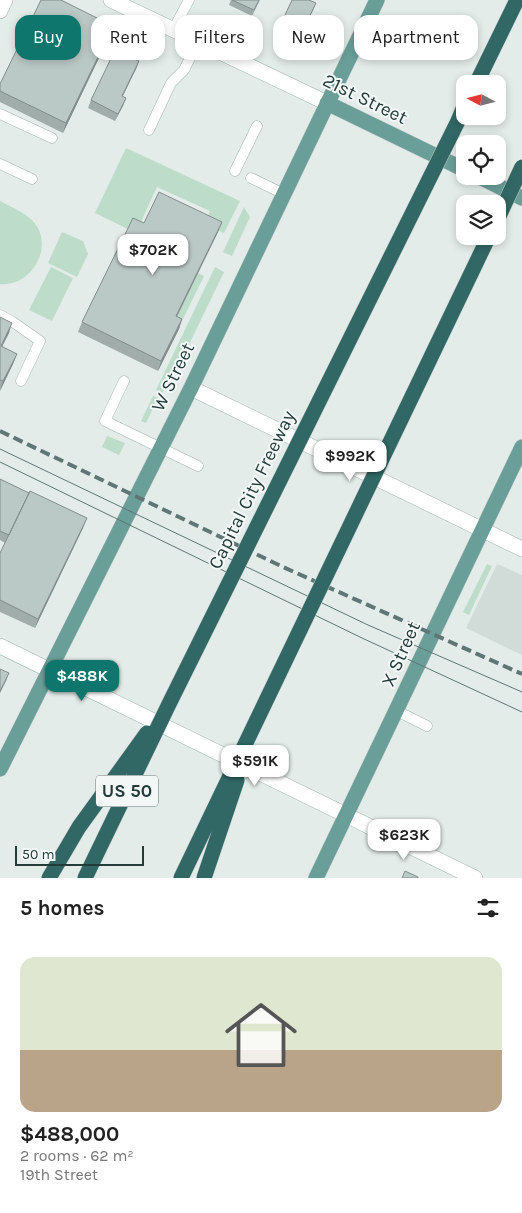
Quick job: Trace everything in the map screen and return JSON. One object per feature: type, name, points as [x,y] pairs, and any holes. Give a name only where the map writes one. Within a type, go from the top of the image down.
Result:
[{"type":"highway","points":[[479,75],[508,0]]},
{"type":"highway","points":[[480,75],[517,0]]},
{"type":"highway","name":"Capital City Freeway","points":[[86,878],[169,704],[456,125]]},
{"type":"highway","points":[[506,201],[522,167]]},
{"type":"highway","points":[[181,878],[485,245]]},
{"type":"highway","points":[[49,878],[79,827],[169,704]]},
{"type":"highway","points":[[204,878],[258,719]]},
{"type":"main road","points":[[0,11],[5,0]]},
{"type":"main road","name":"21st Street","points":[[111,0],[173,30]]},
{"type":"main road","name":"W Street","points":[[0,770],[191,388],[377,0]]},
{"type":"main road","name":"21st Street","points":[[236,60],[456,166]]},
{"type":"main road","points":[[496,185],[522,198]]},
{"type":"main road","points":[[191,388],[522,549]]},
{"type":"main road","name":"X Street","points":[[316,878],[522,447]]},
{"type":"main road","points":[[0,646],[475,878]]},
{"type":"lane","points":[[173,30],[189,0]]},
{"type":"lane","points":[[148,130],[171,84],[184,70],[189,60]]},
{"type":"lane","points":[[0,114],[52,138]]},
{"type":"lane","points":[[235,171],[257,126]]},
{"type":"lane","points":[[0,164],[32,179]]},
{"type":"lane","points":[[251,178],[284,194]]},
{"type":"lane","points":[[0,315],[40,341],[21,381]]},
{"type":"lane","points":[[124,381],[105,421],[198,466]]},
{"type":"lane","points":[[397,711],[427,726]]},
{"type":"shaded area","points":[[497,564],[522,575],[522,655],[466,628]]},
{"type":"green space","points":[[126,148],[240,201],[224,233],[204,224],[210,211],[157,187],[136,233],[95,213]]},
{"type":"green space","points":[[0,201],[31,219],[38,228],[41,238],[39,258],[34,267],[20,280],[10,284],[0,284]]},
{"type":"green space","points":[[244,207],[250,217],[232,256],[223,252]]},
{"type":"green space","points":[[62,232],[83,241],[88,254],[77,277],[48,263]]},
{"type":"green space","points":[[51,267],[73,278],[52,321],[29,310]]},
{"type":"green space","points":[[215,267],[224,272],[183,357],[162,393],[156,390]]},
{"type":"green space","points":[[198,273],[204,276],[180,325],[174,322]]},
{"type":"green space","points":[[153,396],[158,398],[146,423],[141,421]]},
{"type":"green space","points":[[107,436],[125,443],[119,455],[102,447]]},
{"type":"green space","points":[[487,564],[492,566],[469,615],[463,612]]},
{"type":"building","points":[[41,0],[61,0],[91,15],[91,60],[97,60],[66,123],[0,91],[0,84],[15,53],[15,60],[81,60],[81,15],[34,15]]},
{"type":"building","points":[[232,0],[259,0],[254,10]]},
{"type":"building","points":[[292,0],[309,0],[316,3],[310,15],[285,15]]},
{"type":"building","points":[[110,60],[139,61],[122,96],[126,98],[118,114],[91,100]]},
{"type":"building","points":[[159,192],[222,222],[176,316],[182,319],[161,361],[82,322],[133,218],[144,223]]},
{"type":"building","points":[[0,317],[12,323],[1,346],[17,354],[3,381],[0,380]]},
{"type":"building","points":[[0,479],[29,493],[9,535],[0,531]]},
{"type":"building","points":[[30,491],[87,518],[38,619],[0,600],[0,553]]},
{"type":"building","points":[[0,669],[9,673],[0,691]]},
{"type":"building","points":[[405,871],[418,877],[418,878],[402,878]]},
{"type":"tram line","points":[[0,449],[368,625],[522,692]]},
{"type":"tram line","points":[[0,462],[362,638],[522,712]]},
{"type":"railway","points":[[0,431],[283,567],[522,674]]}]
